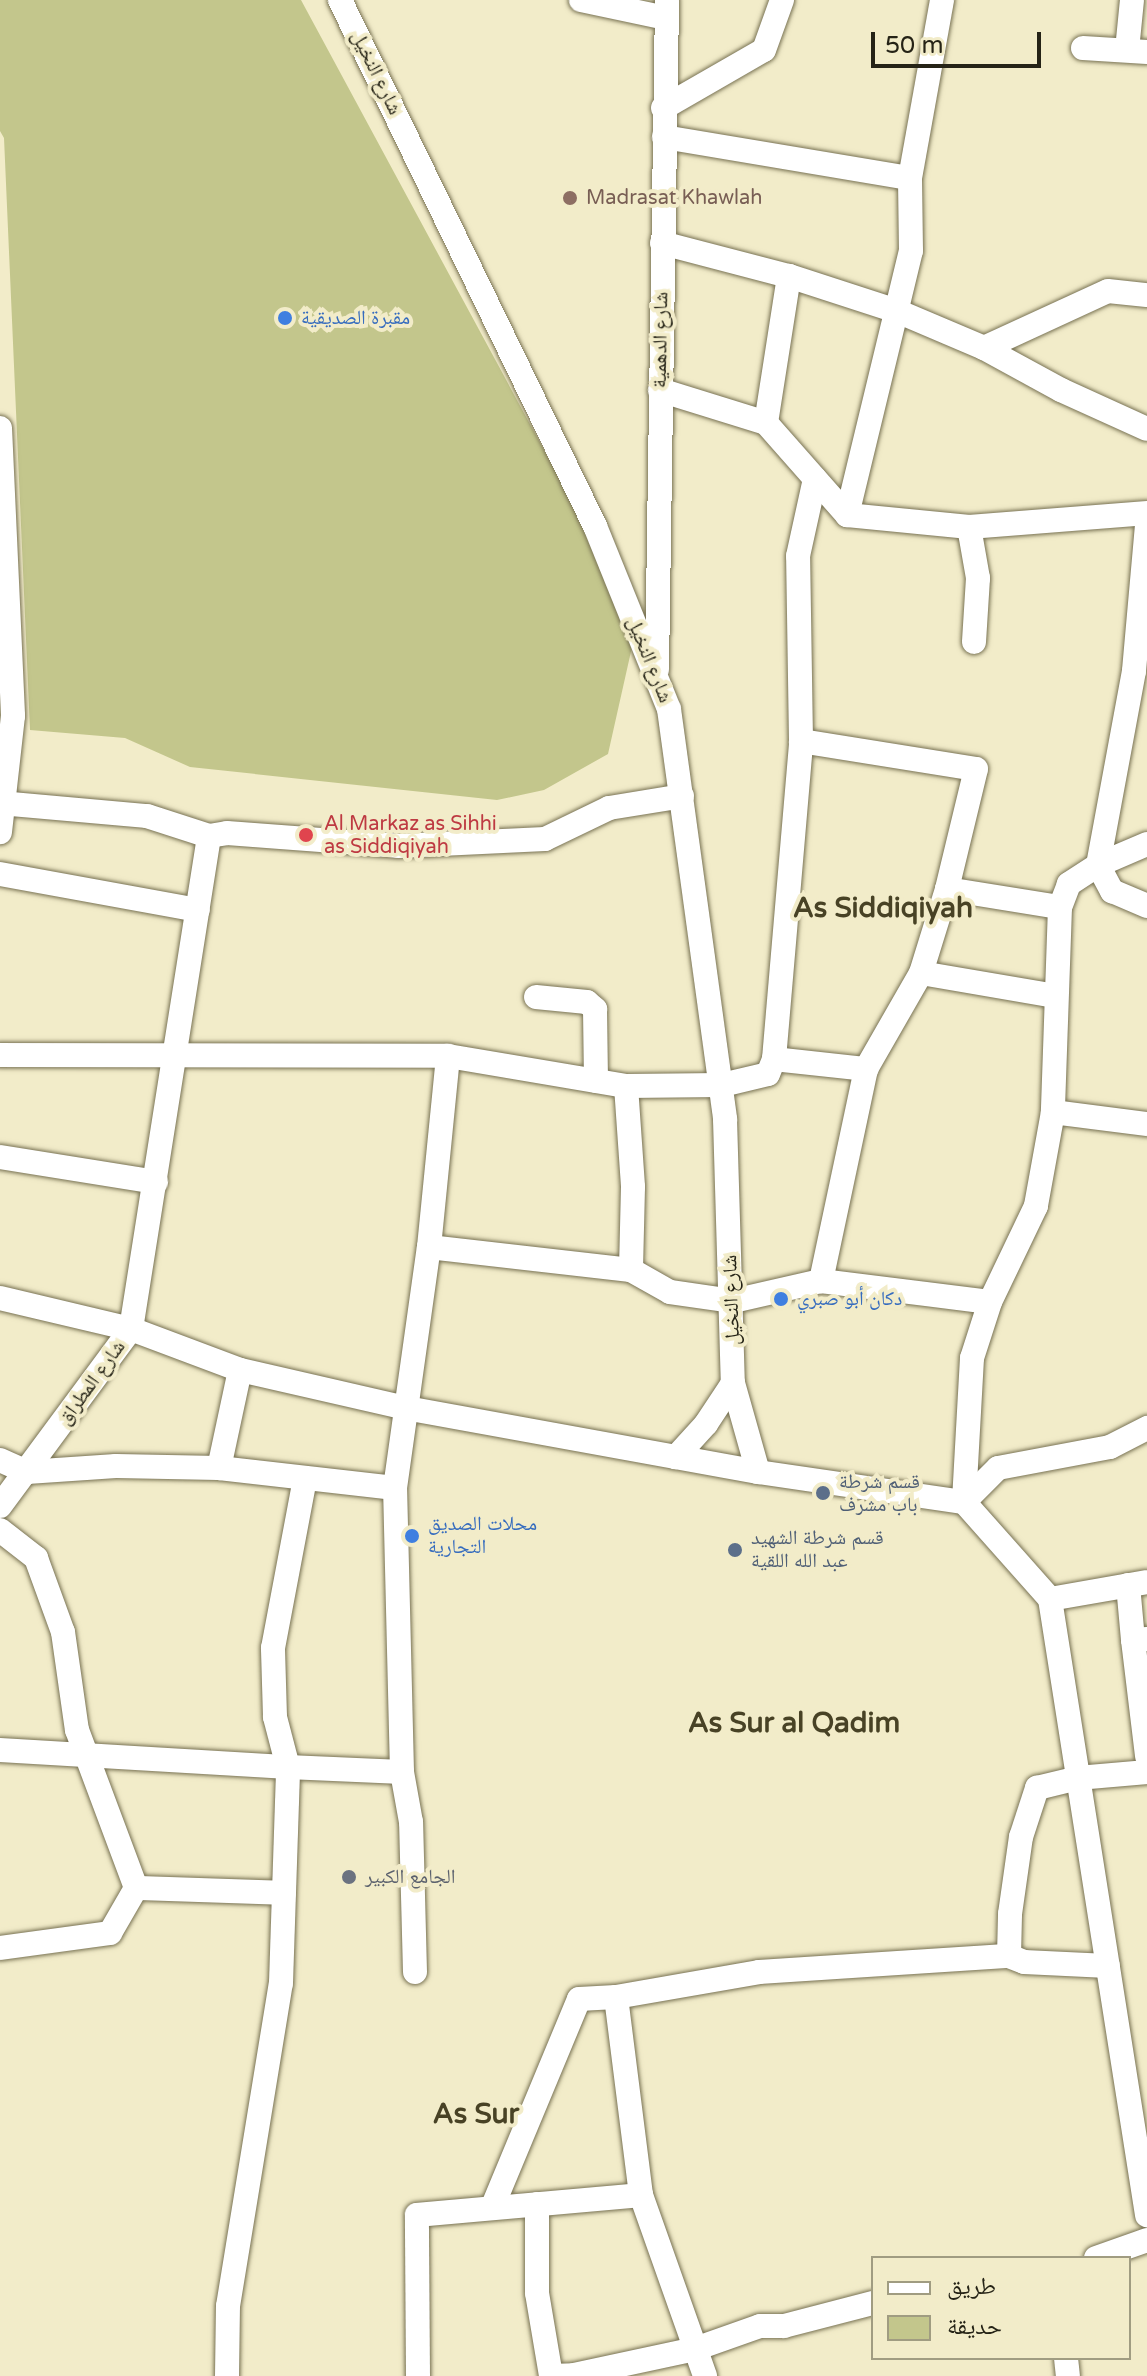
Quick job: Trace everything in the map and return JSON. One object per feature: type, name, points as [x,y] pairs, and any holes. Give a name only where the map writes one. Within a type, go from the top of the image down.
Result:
[{"type":"street","name":"شارع النخيل","points":[[340,0],[595,526],[669,709],[722,1085],[733,1301],[733,1383],[758,1472]]},
{"type":"street","points":[[581,0],[667,9]]},
{"type":"street","points":[[663,108],[764,50],[782,0]]},
{"type":"street","points":[[847,515],[911,251],[910,178],[942,0]]},
{"type":"street","points":[[1083,48],[1137,51],[1132,0]]},
{"type":"street","name":"شارع الدهمية","points":[[657,679],[663,108],[667,9]]},
{"type":"street","points":[[664,137],[910,178]]},
{"type":"street","points":[[662,243],[789,276],[897,311],[984,348],[1061,390],[1147,429]]},
{"type":"street","points":[[766,423],[789,276]]},
{"type":"street","points":[[984,348],[1108,291],[1147,295]]},
{"type":"street","points":[[660,390],[766,423],[847,515],[969,527],[1147,513]]},
{"type":"street","points":[[0,428],[13,716],[0,832]]},
{"type":"street","points":[[0,1055],[448,1056],[626,1086],[722,1085],[768,1074],[774,1059],[801,741],[798,556],[815,479]]},
{"type":"street","points":[[1147,525],[1141,672],[1098,865],[1112,891],[1147,906]]},
{"type":"street","points":[[969,527],[978,578],[974,642]]},
{"type":"street","points":[[801,741],[976,769],[947,889],[921,973],[866,1069],[821,1281]]},
{"type":"street","points":[[2,803],[147,816],[209,836],[227,833],[398,846],[545,839],[609,808],[682,796]]},
{"type":"street","points":[[209,836],[131,1329],[240,1370],[406,1408],[758,1472],[964,1502],[1050,1599],[1147,2215]]},
{"type":"street","points":[[964,1502],[972,1358],[990,1302],[1036,1206],[1053,1112],[1060,907],[1069,884],[1098,865],[1147,844]]},
{"type":"street","points":[[0,874],[198,910]]},
{"type":"street","points":[[947,889],[1060,907]]},
{"type":"street","points":[[921,973],[1056,996]]},
{"type":"street","points":[[536,997],[587,1002],[595,1009],[596,1081]]},
{"type":"street","points":[[415,1972],[411,1822],[402,1772],[395,1488],[429,1247],[448,1056]]},
{"type":"street","points":[[774,1059],[866,1069]]},
{"type":"street","points":[[626,1086],[633,1187],[631,1270]]},
{"type":"street","points":[[1053,1112],[1147,1124]]},
{"type":"street","points":[[0,1157],[156,1182]]},
{"type":"street","points":[[429,1247],[631,1270],[670,1292],[733,1301],[821,1281],[990,1302]]},
{"type":"street","name":"شارع المطراق","points":[[0,1298],[131,1329],[0,1506]]},
{"type":"street","points":[[219,1468],[240,1370]]},
{"type":"street","points":[[676,1457],[706,1424],[733,1383]]},
{"type":"street","points":[[964,1502],[998,1468],[1110,1447],[1147,1428]]},
{"type":"street","points":[[0,1460],[27,1472],[116,1466],[219,1468],[395,1488]]},
{"type":"street","points":[[227,2376],[228,2306],[281,1983],[288,1767],[275,1717],[273,1648],[305,1478]]},
{"type":"street","points":[[0,1530],[36,1558],[63,1632],[77,1730],[136,1888]]},
{"type":"street","points":[[1050,1599],[1138,1584],[1147,1756]]},
{"type":"street","points":[[0,1750],[402,1772]]},
{"type":"street","points":[[1009,1956],[1010,1914],[1029,1808],[1037,1788],[1078,1778],[1147,1772]]},
{"type":"street","points":[[136,1888],[284,1893]]},
{"type":"street","points":[[0,1948],[110,1933],[136,1888]]},
{"type":"street","points":[[492,2208],[579,1999],[616,1997],[759,1972],[1009,1956],[1024,1962],[1108,1966]]},
{"type":"street","points":[[616,1997],[641,2195],[705,2376]]},
{"type":"street","points":[[418,2376],[417,2215],[641,2195]]},
{"type":"street","points":[[537,2204],[537,2293],[551,2376],[574,2375],[695,2349],[760,2326],[784,2326],[871,2304]]},
{"type":"street","points":[[1102,2256],[1147,2240]]},
{"type":"green space","points":[[0,0],[301,0],[592,539],[632,647],[608,754],[544,790],[497,800],[190,767],[125,738],[30,730],[4,138],[0,131]]},
{"type":"place","name":"Madrasat Khawlah","points":[[570,198]]},
{"type":"place","name":"مقبرة الصديقية","points":[[285,318]]},
{"type":"place","name":"Al Markaz as Sihhi as Siddiqiyah","points":[[306,835]]},
{"type":"place","name":"دكان أبو صبري","points":[[781,1299]]},
{"type":"place","name":"قسم شرطة باب مشرف","points":[[823,1493]]},
{"type":"place","name":"محلات الصديق التجارية","points":[[412,1536]]},
{"type":"place","name":"قسم شرطة الشهيد عبد الله اللقية","points":[[735,1550]]},
{"type":"place","name":"الجامع الكبير","points":[[349,1877]]},
{"type":"district","name":"As Siddiqiyah","points":[[883,908]]},
{"type":"district","name":"As Sur al Qadim","points":[[794,1723]]},
{"type":"district","name":"As Sur","points":[[476,2114]]}]
